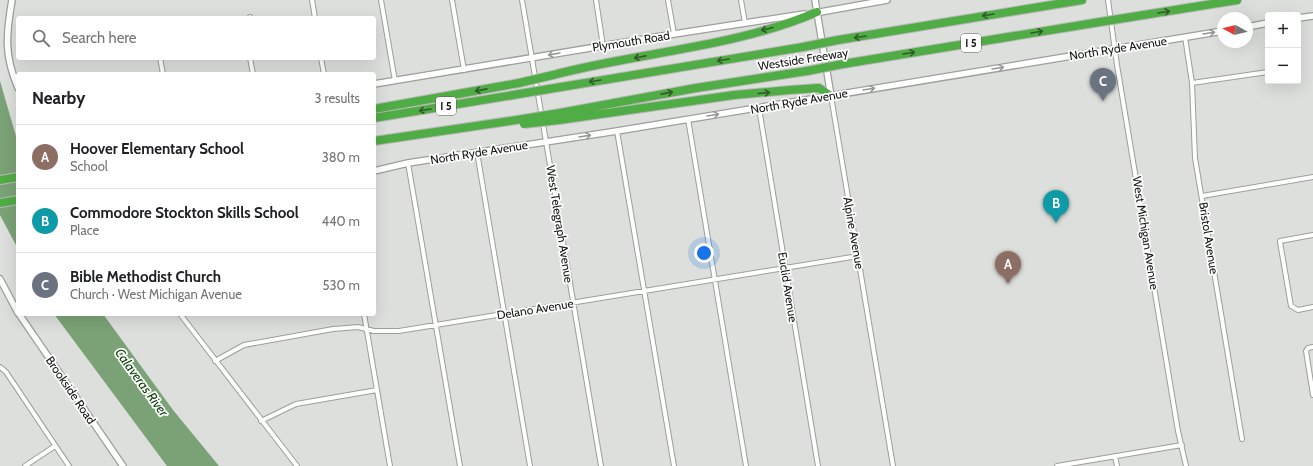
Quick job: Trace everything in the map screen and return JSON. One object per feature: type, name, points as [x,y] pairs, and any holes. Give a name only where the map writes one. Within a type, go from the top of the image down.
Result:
[{"type":"highway","name":"Westside Freeway","points":[[376,118],[1082,0]]},
{"type":"highway","name":"Westside Freeway","points":[[559,116],[696,88],[1237,0]]},
{"type":"highway","points":[[376,109],[519,83],[582,67],[713,43],[776,27],[817,12]]},
{"type":"highway","points":[[376,141],[424,132],[464,132],[559,116],[790,90],[819,88],[831,96]]},
{"type":"highway","points":[[0,180],[16,177]]},
{"type":"highway","points":[[0,204],[16,200]]},
{"type":"street","points":[[12,0],[6,32],[6,47],[9,64],[16,83]]},
{"type":"street","points":[[312,0],[315,16]]},
{"type":"street","points":[[381,0],[395,81]]},
{"type":"street","points":[[452,0],[464,70]]},
{"type":"street","name":"West Telegraph Avenue","points":[[522,0],[601,466]]},
{"type":"street","points":[[596,0],[603,46]]},
{"type":"street","points":[[668,0],[674,34]]},
{"type":"street","points":[[741,0],[745,23]]},
{"type":"street","name":"Alpine Avenue","points":[[814,0],[893,466]]},
{"type":"street","name":"Plymouth Road","points":[[376,84],[887,0]]},
{"type":"street","name":"West Michigan Avenue","points":[[1108,0],[1186,466]]},
{"type":"street","points":[[1301,18],[1313,16]]},
{"type":"street","points":[[1253,26],[1265,24]]},
{"type":"street","name":"North Ryde Avenue","points":[[376,171],[408,163],[759,108],[1217,32]]},
{"type":"street","name":"Bristol Avenue","points":[[1185,37],[1192,83],[1195,158],[1242,439]]},
{"type":"street","points":[[160,60],[163,72]]},
{"type":"street","points":[[250,60],[253,72]]},
{"type":"street","points":[[321,60],[324,72]]},
{"type":"street","points":[[1192,83],[1265,72]]},
{"type":"street","name":"Euclid Avenue","points":[[759,108],[818,466]]},
{"type":"street","points":[[688,119],[746,466]]},
{"type":"street","points":[[617,131],[674,466]]},
{"type":"street","points":[[477,152],[530,466]]},
{"type":"street","points":[[408,163],[460,466]]},
{"type":"street","points":[[1202,196],[1313,177]]},
{"type":"street","points":[[1313,235],[1280,242],[1291,306],[1298,310],[1313,307]]},
{"type":"street","name":"Delano Avenue","points":[[215,361],[237,347],[250,343],[333,329],[358,327],[398,331],[858,256]]},
{"type":"street","name":"Brookside Road","points":[[0,279],[16,309]]},
{"type":"street","name":"Brookside Road","points":[[20,316],[122,466]]},
{"type":"street","points":[[181,316],[297,466]]},
{"type":"street","points":[[364,316],[390,466]]},
{"type":"street","points":[[1313,347],[1307,349],[1306,355],[1313,395]]},
{"type":"street","points":[[0,367],[6,372],[69,466]]},
{"type":"street","points":[[261,421],[296,404],[377,390]]},
{"type":"street","points":[[1058,466],[1182,445]]},
{"type":"street","points":[[25,466],[55,446]]},
{"type":"street","points":[[1115,456],[1117,466]]},
{"type":"water","points":[[0,81],[16,136],[16,245],[0,215]]},
{"type":"water","name":"Calaveras River","points":[[55,316],[104,316],[173,410],[219,466],[167,466]]},
{"type":"place","name":"Bible Methodist Church","points":[[1103,101]]},
{"type":"place","name":"Commodore Stockton Skills School","points":[[1056,223]]},
{"type":"place","name":"Hoover Elementary School","points":[[1008,284]]}]
